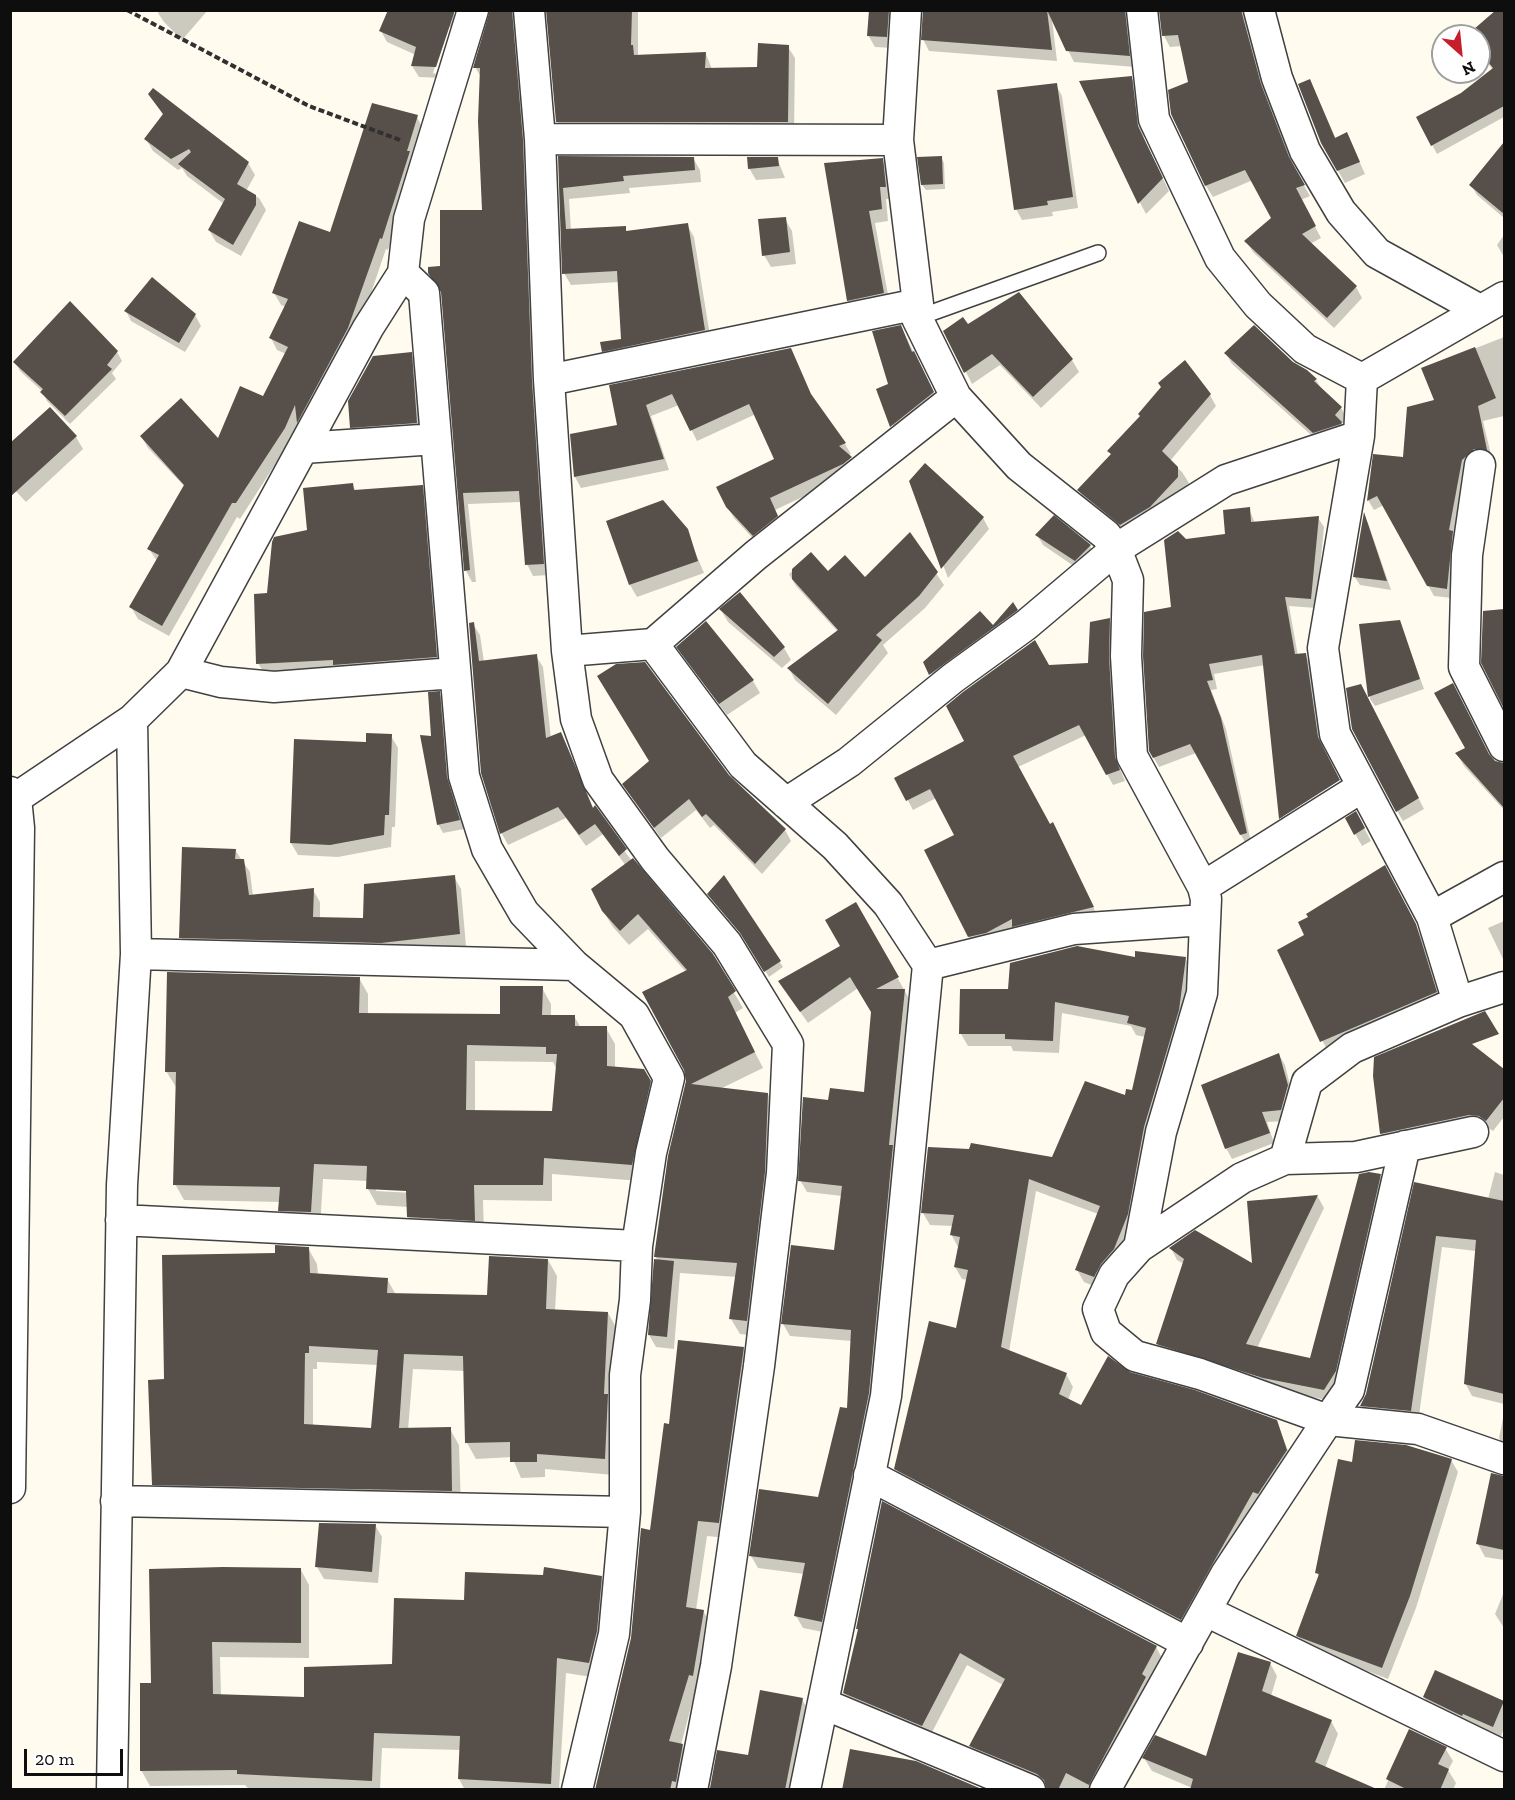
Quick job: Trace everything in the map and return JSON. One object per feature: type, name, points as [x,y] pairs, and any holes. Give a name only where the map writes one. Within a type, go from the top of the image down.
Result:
[{"type":"street","points":[[10,1488],[20,828],[13,795],[132,720],[181,672],[368,328],[403,273],[409,219],[473,10]]},
{"type":"street","points":[[529,10],[540,139],[549,380],[567,651],[576,719],[598,780],[655,860],[727,944],[788,1044],[782,1173],[760,1355],[716,1666],[692,1790]]},
{"type":"street","points":[[906,10],[898,140],[918,311],[956,397],[1019,466],[1106,536],[1116,549],[1128,580],[1126,656],[1132,756],[1203,887],[1202,993],[1161,1132],[1139,1247]]},
{"type":"street","points":[[1142,10],[1154,119],[1220,258],[1258,305],[1305,349],[1362,379]]},
{"type":"street","points":[[1259,10],[1277,78],[1305,151],[1341,212],[1377,253],[1492,304]]},
{"type":"street","points":[[540,139],[898,140]]},
{"type":"street","points":[[403,273],[424,293],[464,776],[488,849],[524,913],[574,965],[634,1015],[669,1078],[651,1153],[637,1246],[634,1300],[625,1375],[626,1512],[614,1634],[577,1790]]},
{"type":"street","points":[[1362,379],[1492,304]]},
{"type":"street","points":[[549,380],[918,311]]},
{"type":"street","points":[[1362,379],[1359,436],[1323,648],[1335,734],[1432,917],[1458,1002]]},
{"type":"street","points":[[567,651],[653,644],[756,555],[956,397]]},
{"type":"street","points":[[786,803],[849,762],[953,678],[1026,625],[1116,549],[1226,480],[1359,436]]},
{"type":"street","points":[[303,448],[436,439]]},
{"type":"street","points":[[1480,465],[1467,555],[1464,667],[1504,746]]},
{"type":"street","points":[[653,644],[743,765],[835,846],[888,904],[928,965],[886,1396],[806,1790]]},
{"type":"street","points":[[181,672],[221,682],[274,687],[454,673]]},
{"type":"street","points":[[112,1790],[121,1220],[136,954],[132,720]]},
{"type":"street","points":[[1203,887],[1362,787]]},
{"type":"street","points":[[1432,917],[1504,878]]},
{"type":"street","points":[[928,965],[1074,929],[1204,920]]},
{"type":"street","points":[[136,954],[574,965]]},
{"type":"street","points":[[1285,1159],[1307,1082],[1352,1048],[1458,1002],[1504,987]]},
{"type":"street","points":[[1473,1132],[1356,1157],[1285,1159],[1242,1178],[1139,1247],[1114,1275],[1098,1309],[1106,1332],[1135,1356],[1200,1374],[1328,1420],[1418,1430],[1504,1459]]},
{"type":"street","points":[[1108,1789],[1226,1574],[1349,1390],[1405,1146]]},
{"type":"street","points":[[121,1220],[637,1246]]},
{"type":"street","points":[[869,1475],[1188,1643]]},
{"type":"street","points":[[116,1501],[626,1512]]},
{"type":"street","points":[[1206,1611],[1504,1756]]},
{"type":"street","points":[[824,1704],[1030,1790]]},
{"type":"lane","points":[[918,311],[1098,254]]},
{"type":"path","points":[[127,10],[309,106],[429,151]]},
{"type":"building","points":[[388,10],[455,10],[436,67],[411,66],[416,47],[379,31]]},
{"type":"building","points":[[490,10],[512,10],[523,140],[532,381],[544,564],[525,565],[519,491],[463,493],[470,570],[464,571],[441,292],[428,273],[428,267],[440,266],[440,210],[482,210],[478,121],[480,68],[473,68]]},
{"type":"building","points":[[546,10],[632,10],[631,45],[633,45],[634,55],[706,52],[705,68],[757,67],[758,43],[789,45],[788,122],[556,122]]},
{"type":"building","points":[[869,10],[889,10],[887,37],[867,36]]},
{"type":"building","points":[[923,10],[1047,10],[1052,50],[921,40]]},
{"type":"building","points":[[1047,10],[1125,10],[1130,56],[1066,51]]},
{"type":"building","points":[[1159,10],[1241,10],[1261,84],[1289,157],[1305,185],[1296,188],[1316,226],[1302,234],[1357,286],[1327,318],[1244,241],[1271,218],[1245,170],[1205,186],[1171,114],[1168,90],[1188,82],[1178,35],[1162,36]]},
{"type":"building","points":[[1496,10],[1504,10],[1504,106],[1431,146],[1416,117],[1461,93],[1473,84],[1491,84],[1493,68],[1491,66],[1491,24],[1480,24]]},
{"type":"building","points":[[1132,76],[1138,126],[1163,178],[1138,204],[1079,81]]},
{"type":"building","points":[[1310,79],[1335,138],[1347,132],[1360,162],[1337,171],[1321,143],[1298,84]]},
{"type":"building","points":[[1057,83],[1073,197],[1047,201],[1048,205],[1014,210],[997,90]]},
{"type":"building","points":[[153,88],[249,162],[237,184],[256,195],[256,205],[233,245],[208,230],[225,199],[178,164],[191,152],[189,149],[171,159],[144,139],[163,114],[148,94]]},
{"type":"building","points":[[372,103],[418,115],[407,151],[410,151],[382,239],[380,238],[348,328],[297,423],[295,405],[285,428],[236,503],[232,503],[162,626],[129,607],[159,555],[147,549],[184,485],[140,436],[181,398],[218,438],[240,386],[263,396],[288,347],[269,338],[288,299],[272,293],[299,221],[330,232]]},
{"type":"building","points":[[1504,142],[1504,214],[1469,185]]},
{"type":"building","points":[[558,156],[694,157],[695,170],[623,176],[624,181],[563,188],[566,229],[626,226],[626,231],[688,223],[705,330],[602,352],[600,342],[621,339],[617,271],[562,274]]},
{"type":"building","points":[[942,156],[943,184],[921,185],[917,157]]},
{"type":"building","points":[[747,157],[778,157],[779,166],[748,169]]},
{"type":"building","points":[[883,158],[886,187],[880,187],[882,209],[869,211],[884,293],[847,301],[824,163]]},
{"type":"building","points":[[786,217],[790,252],[762,256],[758,219]]},
{"type":"building","points":[[152,277],[196,314],[179,343],[124,311]]},
{"type":"building","points":[[1019,292],[1073,359],[1033,397],[992,354],[964,373],[943,331],[963,317],[968,324]]},
{"type":"building","points":[[70,301],[118,351],[107,365],[112,369],[65,416],[40,392],[43,389],[13,362]]},
{"type":"building","points":[[901,325],[912,352],[914,351],[934,392],[890,427],[876,389],[888,384],[872,331]]},
{"type":"building","points":[[1254,325],[1293,362],[1317,379],[1314,381],[1342,407],[1335,415],[1342,422],[1341,424],[1313,433],[1224,353]]},
{"type":"building","points":[[1475,347],[1496,398],[1478,406],[1487,450],[1474,449],[1462,460],[1449,530],[1453,531],[1447,589],[1427,586],[1377,496],[1367,501],[1373,454],[1403,457],[1407,407],[1434,400],[1421,368]]},
{"type":"building","points":[[791,348],[811,394],[846,443],[839,446],[852,457],[843,464],[770,498],[778,516],[753,536],[726,507],[716,487],[774,459],[749,404],[690,431],[672,394],[646,405],[664,459],[574,477],[570,434],[617,425],[609,385]]},
{"type":"building","points":[[412,352],[417,423],[350,428],[348,401],[373,356]]},
{"type":"building","points":[[1185,360],[1211,394],[1162,451],[1178,467],[1178,477],[1150,507],[1120,525],[1077,490],[1111,454],[1107,451],[1140,416],[1138,414],[1161,387],[1158,383]]},
{"type":"building","points":[[50,407],[77,436],[10,497],[10,443]]},
{"type":"building","points":[[925,463],[984,517],[941,569],[909,481]]},
{"type":"building","points":[[353,483],[354,490],[423,485],[437,657],[333,665],[333,660],[256,664],[254,594],[267,593],[274,537],[307,530],[303,488]]},
{"type":"building","points":[[663,500],[688,529],[698,561],[629,585],[606,521]]},
{"type":"building","points":[[1250,507],[1251,522],[1319,516],[1311,599],[1285,597],[1295,654],[1306,653],[1318,737],[1340,780],[1279,819],[1262,655],[1209,664],[1213,680],[1207,681],[1221,718],[1247,833],[1240,835],[1190,744],[1153,758],[1149,751],[1143,656],[1144,612],[1171,607],[1164,540],[1178,531],[1186,539],[1225,534],[1223,510]]},
{"type":"building","points":[[1364,512],[1387,581],[1353,577]]},
{"type":"building","points":[[1054,515],[1091,545],[1075,561],[1035,535]]},
{"type":"building","points":[[910,532],[938,572],[919,596],[876,635],[882,640],[828,704],[787,668],[838,630],[792,579],[792,569],[811,552],[828,571],[845,555],[865,577]]},
{"type":"building","points":[[740,592],[785,647],[774,657],[719,609]]},
{"type":"building","points":[[1013,602],[1018,610],[929,675],[923,662],[980,611],[993,625]]},
{"type":"building","points":[[1504,609],[1504,709],[1481,663],[1483,611]]},
{"type":"building","points":[[1110,618],[1109,657],[1115,757],[1120,770],[1106,775],[1079,725],[1013,756],[1050,824],[1053,822],[1094,907],[1012,927],[1012,919],[986,933],[968,937],[924,850],[954,835],[930,789],[906,801],[894,778],[964,741],[946,706],[963,692],[1035,640],[1049,665],[1088,663],[1090,622]]},
{"type":"building","points":[[1400,620],[1420,679],[1368,697],[1359,624]]},
{"type":"building","points":[[706,621],[754,680],[719,704],[676,647]]},
{"type":"building","points":[[474,622],[479,661],[537,654],[546,738],[561,732],[593,808],[595,805],[627,849],[619,856],[595,824],[579,835],[558,807],[500,834],[481,773],[469,623]]},
{"type":"building","points":[[645,662],[729,775],[786,829],[755,864],[706,814],[702,817],[689,799],[654,828],[622,784],[649,761],[597,676],[616,664]]},
{"type":"building","points":[[1453,683],[1489,754],[1495,761],[1504,763],[1504,808],[1455,753],[1465,748],[1434,693]]},
{"type":"building","points":[[1361,684],[1419,798],[1396,812],[1352,729],[1346,688]]},
{"type":"building","points":[[440,691],[447,777],[460,820],[437,825],[420,735],[431,736],[428,692]]},
{"type":"building","points":[[366,733],[392,734],[389,815],[385,815],[384,835],[330,845],[290,843],[294,739],[366,742]]},
{"type":"building","points":[[1356,811],[1365,828],[1354,835],[1345,818]]},
{"type":"building","points":[[182,847],[236,849],[235,859],[244,859],[249,895],[314,888],[313,917],[363,918],[364,884],[455,875],[460,934],[381,943],[179,938]]},
{"type":"building","points":[[633,858],[713,954],[736,991],[728,997],[755,1052],[691,1084],[768,1093],[765,1172],[747,1321],[729,1319],[737,1263],[654,1257],[668,1156],[686,1081],[684,1070],[642,992],[687,970],[638,914],[620,931],[602,911],[591,889]]},
{"type":"building","points":[[1385,865],[1416,924],[1437,992],[1320,1042],[1277,950],[1304,935],[1298,922],[1308,917],[1306,914]]},
{"type":"building","points":[[724,875],[781,961],[764,972],[740,933],[707,894]]},
{"type":"building","points":[[856,902],[899,977],[876,989],[905,989],[889,1145],[893,1145],[869,1393],[822,1622],[794,1616],[805,1563],[749,1556],[759,1489],[818,1497],[840,1407],[847,1408],[851,1330],[781,1324],[791,1245],[834,1250],[842,1186],[798,1181],[803,1097],[828,1100],[830,1088],[864,1092],[871,1012],[850,977],[800,1012],[778,981],[840,946],[825,920]]},
{"type":"building","points":[[1077,946],[1135,957],[1135,951],[1186,957],[1179,1010],[1144,1127],[1128,1214],[1114,1249],[1101,1264],[1094,1277],[1075,1270],[1100,1206],[1029,1179],[1001,1347],[1067,1373],[1059,1394],[1081,1405],[1108,1356],[1130,1372],[1195,1390],[1277,1420],[1287,1450],[1258,1494],[1253,1492],[1181,1620],[894,1469],[929,1321],[956,1328],[968,1270],[954,1267],[960,1237],[950,1235],[954,1215],[921,1213],[928,1147],[969,1149],[971,1143],[1052,1157],[1085,1081],[1125,1095],[1126,1089],[1132,1090],[1146,1028],[1127,1023],[1129,1016],[1055,1002],[1053,1041],[1005,1039],[1005,1034],[959,1034],[960,989],[1008,989],[1010,963]]},
{"type":"building","points":[[167,972],[360,977],[359,1013],[500,1014],[500,986],[543,986],[542,1015],[575,1015],[575,1026],[607,1026],[607,1066],[644,1069],[651,1081],[632,1165],[544,1158],[543,1185],[474,1185],[475,1221],[407,1217],[406,1191],[366,1189],[367,1166],[314,1164],[311,1212],[278,1211],[280,1187],[173,1185],[176,1072],[165,1072]],"holes":[[[467,1045],[546,1047],[546,1054],[557,1054],[552,1111],[466,1110]]]},
{"type":"building","points":[[1485,1011],[1499,1034],[1472,1044],[1504,1069],[1504,1098],[1486,1121],[1479,1116],[1469,1115],[1380,1134],[1373,1076],[1374,1057]]},
{"type":"building","points":[[1279,1053],[1288,1085],[1281,1110],[1262,1112],[1270,1133],[1225,1149],[1201,1085]]},
{"type":"building","points":[[1369,1172],[1381,1174],[1336,1371],[1324,1390],[1263,1378],[1156,1344],[1184,1259],[1169,1248],[1195,1230],[1252,1263],[1247,1201],[1318,1195],[1246,1344],[1310,1358],[1359,1174]]},
{"type":"building","points":[[1414,1182],[1504,1201],[1504,1394],[1464,1384],[1476,1240],[1436,1236],[1411,1411],[1360,1406],[1366,1394]]},
{"type":"building","points":[[275,1245],[309,1247],[310,1273],[388,1278],[387,1293],[487,1295],[489,1256],[548,1259],[546,1309],[608,1312],[604,1394],[608,1394],[605,1459],[537,1454],[537,1462],[510,1462],[510,1442],[465,1443],[463,1356],[404,1354],[399,1428],[451,1427],[452,1491],[152,1485],[148,1380],[164,1379],[162,1255],[275,1253]],"holes":[[[309,1346],[378,1350],[371,1428],[304,1424],[305,1353],[309,1353]]]},
{"type":"building","points":[[654,1259],[674,1261],[667,1337],[648,1335]]},
{"type":"building","points":[[678,1340],[744,1347],[719,1523],[698,1521],[686,1607],[704,1610],[693,1676],[689,1675],[669,1741],[683,1744],[676,1782],[672,1781],[670,1790],[595,1790],[631,1638],[641,1528],[650,1530],[664,1423],[669,1424]]},
{"type":"building","points":[[1355,1440],[1406,1445],[1452,1459],[1410,1596],[1382,1668],[1296,1636],[1319,1574],[1315,1573],[1338,1459],[1352,1462]]},
{"type":"building","points":[[1491,1473],[1504,1476],[1504,1550],[1476,1544]]},
{"type":"building","points":[[882,1501],[1157,1646],[1142,1674],[1146,1677],[1089,1785],[1066,1773],[1058,1790],[1047,1790],[1044,1780],[1037,1774],[969,1746],[1005,1679],[960,1653],[922,1726],[843,1693],[858,1629],[856,1629]]},
{"type":"building","points":[[319,1523],[376,1524],[372,1572],[315,1567]]},
{"type":"building","points":[[544,1567],[602,1576],[597,1631],[589,1663],[557,1658],[551,1784],[458,1779],[460,1736],[374,1733],[372,1781],[237,1774],[237,1770],[140,1771],[140,1683],[151,1683],[149,1569],[301,1568],[301,1643],[212,1642],[213,1694],[304,1697],[304,1667],[392,1664],[394,1598],[464,1600],[465,1572],[543,1575]]},
{"type":"building","points":[[1238,1652],[1271,1662],[1262,1691],[1332,1720],[1315,1762],[1379,1790],[1190,1790],[1193,1779],[1142,1758],[1155,1735],[1206,1756]]},
{"type":"building","points":[[1435,1670],[1504,1701],[1493,1727],[1463,1714],[1462,1716],[1423,1697]]},
{"type":"building","points":[[760,1690],[803,1698],[785,1790],[710,1788],[717,1750],[748,1755]]},
{"type":"building","points":[[1409,1729],[1447,1747],[1438,1764],[1449,1769],[1440,1790],[1408,1790],[1386,1779]]},
{"type":"building","points":[[850,1749],[916,1761],[984,1790],[842,1790]]}]
